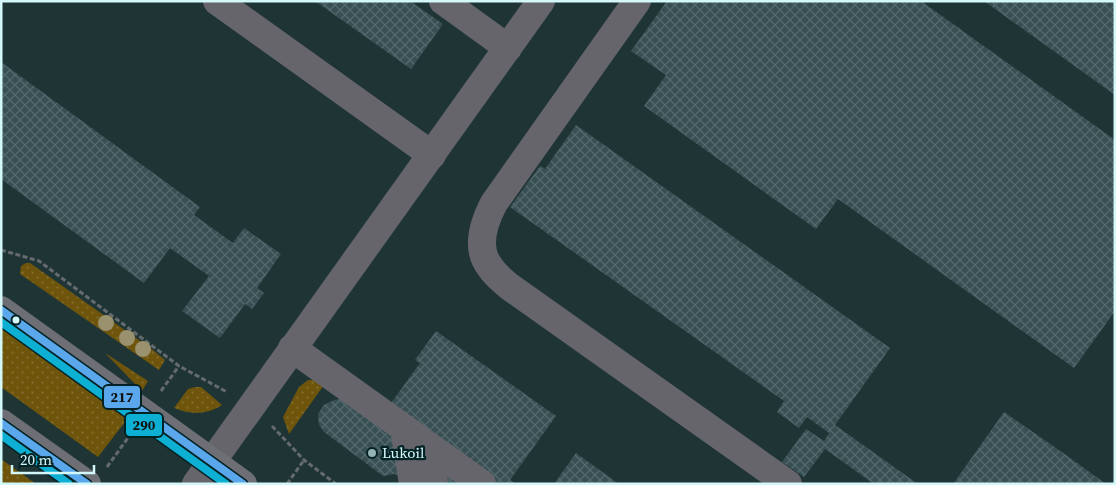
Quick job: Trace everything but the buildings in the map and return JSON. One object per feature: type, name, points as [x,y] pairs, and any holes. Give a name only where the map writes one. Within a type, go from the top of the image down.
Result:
[{"type":"main road","points":[[1,310],[243,484]]},
{"type":"main road","points":[[1,423],[97,476]]},
{"type":"street","points":[[217,1],[432,155]]},
{"type":"street","points":[[443,1],[508,48]]},
{"type":"street","points":[[637,1],[494,203],[485,220],[482,234],[482,250],[489,266],[510,287],[788,484]]},
{"type":"street","points":[[196,484],[508,48],[536,3]]},
{"type":"street","points":[[292,348],[428,445],[471,480]]},
{"type":"street","points":[[404,428],[414,484]]},
{"type":"street","points":[[428,445],[434,484]]},
{"type":"path","points":[[1,250],[40,261],[179,366],[228,392]]},
{"type":"path","points":[[160,393],[179,366]]},
{"type":"path","points":[[267,421],[304,460],[336,484]]},
{"type":"path","points":[[97,476],[135,428]]},
{"type":"path","points":[[287,484],[304,460]]},
{"type":"shaded area","points":[[30,263],[153,350],[165,360],[159,370],[20,274],[21,266]]},
{"type":"shaded area","points":[[1,328],[128,418],[98,457],[1,387]]},
{"type":"shaded area","points":[[105,353],[148,381],[142,391]]},
{"type":"shaded area","points":[[308,380],[314,380],[324,385],[289,434],[283,417],[299,387]]},
{"type":"shaded area","points":[[201,387],[222,405],[210,411],[198,413],[174,408],[188,389]]},
{"type":"shaded area","points":[[1,459],[36,484],[1,484]]},
{"type":"transit line","name":"217","points":[[1,310],[243,484]]},
{"type":"transit line","name":"290","points":[[1,322],[226,484]]},
{"type":"transit line","name":"217","points":[[1,423],[87,484]]},
{"type":"transit line","name":"290","points":[[1,435],[69,484]]},
{"type":"place","name":"Lukoil","points":[[372,453]]}]
